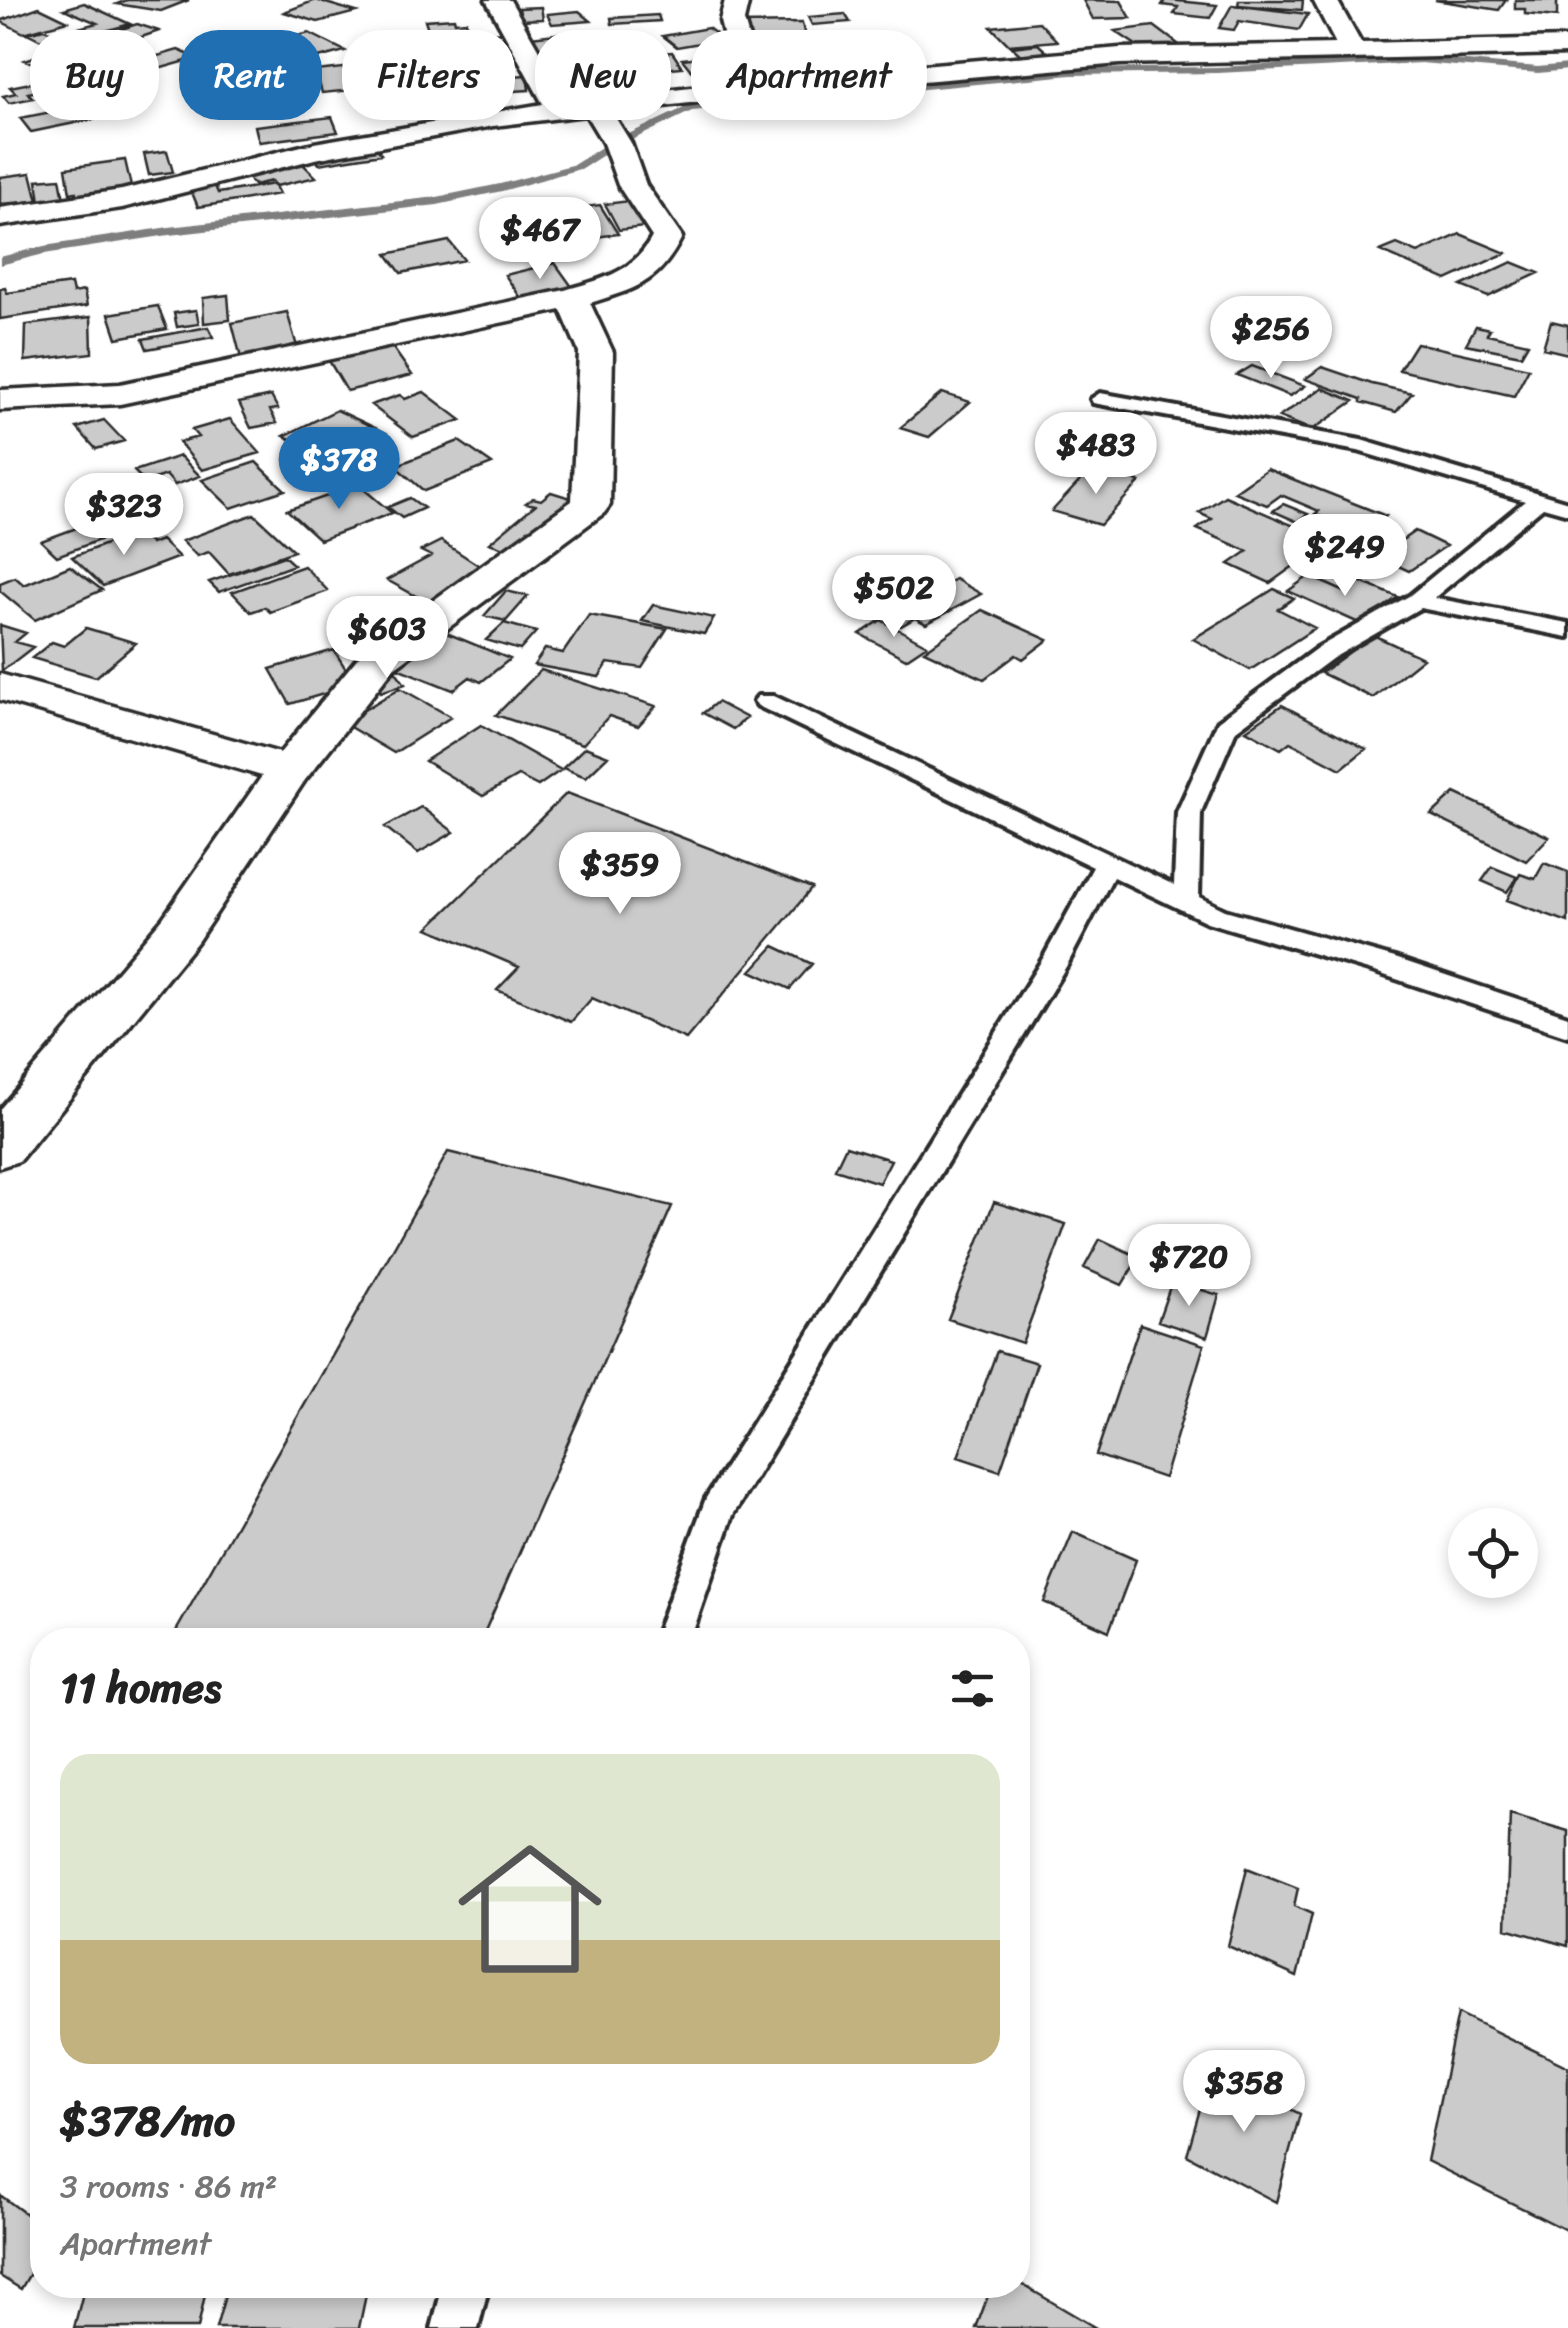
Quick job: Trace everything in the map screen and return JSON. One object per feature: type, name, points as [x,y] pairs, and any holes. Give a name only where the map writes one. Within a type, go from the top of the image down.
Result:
[{"type":"street","points":[[498,0],[535,67]]},
{"type":"street","points":[[734,30],[732,21],[738,0]]},
{"type":"street","points":[[1325,0],[1352,49]]},
{"type":"street","points":[[927,73],[1120,56],[1568,46]]},
{"type":"street","points":[[0,217],[122,199],[375,139],[535,114]]},
{"type":"street","points":[[0,400],[120,394],[572,298],[632,280],[656,258],[667,237],[632,185],[617,143],[604,120]]},
{"type":"street","points":[[0,1146],[180,930],[288,770],[379,659],[590,505],[596,352],[572,298]]},
{"type":"street","points":[[0,687],[128,720],[288,770]]},
{"type":"lane","points":[[1100,399],[1362,446],[1568,508]]},
{"type":"lane","points":[[1186,903],[1188,812],[1226,726],[1324,654],[1417,601],[1540,499]]},
{"type":"lane","points":[[1417,601],[1568,630]]},
{"type":"lane","points":[[766,701],[1186,903],[1568,1026]]},
{"type":"lane","points":[[676,1628],[718,1509],[1057,958],[1108,863]]},
{"type":"lane","points":[[455,2328],[463,2298]]},
{"type":"building","points":[[127,0],[189,0],[161,11],[117,4]]},
{"type":"building","points":[[316,0],[356,12],[318,22],[284,12]]},
{"type":"building","points":[[1083,0],[1121,1],[1131,18],[1093,19]]},
{"type":"building","points":[[1165,0],[1217,5],[1210,18],[1174,14],[1178,7],[1162,5]]},
{"type":"building","points":[[1239,0],[1303,0],[1302,10],[1238,5]]},
{"type":"building","points":[[1435,0],[1506,0],[1499,10]]},
{"type":"building","points":[[1515,0],[1557,0],[1557,17],[1525,14],[1525,9],[1515,9]]},
{"type":"building","points":[[84,3],[130,24],[109,30],[72,30],[97,23],[64,9]]},
{"type":"building","points":[[1232,5],[1308,14],[1299,30],[1239,21],[1234,30],[1219,28]]},
{"type":"building","points":[[39,7],[68,21],[24,33],[0,21]]},
{"type":"building","points":[[541,7],[543,19],[521,20],[519,8]]},
{"type":"building","points":[[579,11],[591,21],[552,24],[547,14]]},
{"type":"building","points":[[845,14],[850,22],[812,25],[808,17]]},
{"type":"building","points":[[658,15],[660,21],[612,24],[611,18]]},
{"type":"building","points":[[454,18],[455,22],[466,21],[468,28],[428,30],[425,20]]},
{"type":"building","points":[[1039,22],[1057,41],[1009,45],[991,27]]},
{"type":"building","points":[[802,23],[804,30],[740,30],[737,24]]},
{"type":"building","points":[[137,24],[156,30],[119,30]]},
{"type":"building","points":[[1154,26],[1186,50],[1139,47],[1115,31]]},
{"type":"building","points":[[691,31],[691,45],[677,47],[671,42],[671,35]]},
{"type":"building","points":[[535,36],[535,54],[523,38]]},
{"type":"building","points":[[322,40],[342,50],[322,57]]},
{"type":"building","points":[[1038,44],[1050,55],[1024,58],[1012,47]]},
{"type":"building","points":[[178,50],[179,63],[159,69],[159,56]]},
{"type":"building","points":[[672,52],[682,67],[671,68]]},
{"type":"building","points":[[342,68],[342,91],[322,93],[322,70]]},
{"type":"building","points":[[527,75],[529,90],[515,91],[515,76]]},
{"type":"building","points":[[30,83],[30,99],[9,103],[3,96],[16,93],[10,87]]},
{"type":"building","points":[[30,116],[30,120],[89,120],[31,132],[20,118]]},
{"type":"building","points":[[332,117],[338,132],[259,142],[255,126],[322,120]]},
{"type":"building","points":[[373,143],[381,154],[319,164],[311,153]]},
{"type":"building","points":[[167,151],[173,172],[149,175],[144,154]]},
{"type":"building","points":[[298,159],[316,177],[276,186],[272,181],[254,185],[242,172]]},
{"type":"building","points":[[125,160],[133,195],[78,202],[76,192],[70,193],[66,168]]},
{"type":"building","points":[[31,173],[38,201],[0,204],[0,177]]},
{"type":"building","points":[[60,178],[64,199],[40,202],[37,180]]},
{"type":"building","points":[[212,179],[218,193],[274,184],[279,194],[198,207],[188,183]]},
{"type":"building","points":[[629,201],[644,227],[619,230],[605,204]]},
{"type":"building","points":[[600,205],[618,234],[558,242],[542,226],[549,225],[543,213]]},
{"type":"building","points":[[1460,234],[1506,253],[1447,280],[1380,251],[1397,244],[1418,253]]},
{"type":"building","points":[[449,241],[464,260],[401,273],[387,254]]},
{"type":"building","points":[[1512,262],[1539,273],[1488,297],[1461,286]]},
{"type":"building","points":[[555,263],[575,291],[523,301],[505,275]]},
{"type":"building","points":[[71,284],[73,293],[84,291],[87,306],[0,319],[0,289],[5,288],[7,293]]},
{"type":"building","points":[[228,295],[230,320],[204,323],[203,298]]},
{"type":"building","points":[[158,306],[167,329],[117,338],[109,314]]},
{"type":"building","points":[[196,310],[199,324],[177,327],[174,313]]},
{"type":"building","points":[[287,312],[298,350],[241,358],[232,323]]},
{"type":"building","points":[[91,317],[92,353],[25,361],[26,325]]},
{"type":"building","points":[[1551,321],[1568,325],[1568,354],[1543,348]]},
{"type":"building","points":[[1476,326],[1490,329],[1487,334],[1528,343],[1521,355],[1466,344]]},
{"type":"building","points":[[208,327],[213,337],[147,349],[143,339]]},
{"type":"building","points":[[388,341],[412,375],[347,391],[325,354]]},
{"type":"building","points":[[1416,343],[1529,368],[1514,396],[1399,370]]},
{"type":"building","points":[[1252,366],[1305,386],[1290,396],[1237,375]]},
{"type":"building","points":[[1322,367],[1412,393],[1396,412],[1361,402],[1305,379]]},
{"type":"building","points":[[1322,388],[1354,401],[1312,430],[1279,417]]},
{"type":"building","points":[[424,392],[461,420],[413,437],[371,405],[400,395],[405,399]]},
{"type":"building","points":[[942,393],[970,402],[929,437],[900,428]]},
{"type":"building","points":[[271,396],[278,409],[270,410],[277,423],[251,428],[239,403]]},
{"type":"building","points":[[337,410],[386,433],[334,460],[284,436]]},
{"type":"building","points":[[230,419],[260,453],[202,470],[179,442],[198,437],[192,430]]},
{"type":"building","points":[[104,420],[124,441],[96,449],[77,428]]},
{"type":"building","points":[[459,441],[492,464],[424,491],[395,466]]},
{"type":"building","points":[[180,456],[200,476],[175,485],[166,475],[145,482],[134,471]]},
{"type":"building","points":[[256,462],[285,490],[231,508],[202,480]]},
{"type":"building","points":[[1092,468],[1140,482],[1100,525],[1052,511]]},
{"type":"building","points":[[1267,469],[1386,516],[1356,541],[1321,527],[1329,520],[1315,514],[1319,511],[1281,495],[1267,505],[1234,492]]},
{"type":"building","points":[[359,485],[392,513],[320,540],[287,510]]},
{"type":"building","points":[[551,492],[577,500],[516,552],[489,543],[535,505],[526,503],[533,498],[541,500]]},
{"type":"building","points":[[1225,496],[1354,552],[1328,572],[1302,560],[1270,583],[1229,564],[1248,551],[1197,529],[1212,519],[1199,513]]},
{"type":"building","points":[[410,498],[424,508],[402,518],[388,507]]},
{"type":"building","points":[[1283,504],[1308,514],[1298,522],[1273,511]]},
{"type":"building","points":[[120,512],[136,526],[57,556],[41,541]]},
{"type":"building","points":[[254,514],[294,551],[229,574],[209,552],[197,556],[182,541]]},
{"type":"building","points":[[1415,531],[1446,546],[1409,571],[1379,557],[1391,548],[1380,543],[1391,536],[1402,540]]},
{"type":"building","points":[[137,532],[151,544],[161,540],[179,557],[103,586],[72,557]]},
{"type":"building","points":[[441,541],[489,572],[434,606],[387,580],[431,556],[421,551]]},
{"type":"building","points":[[284,556],[294,565],[219,592],[209,582]]},
{"type":"building","points":[[70,566],[102,590],[35,620],[0,591],[0,583],[15,577],[24,585]]},
{"type":"building","points":[[304,566],[328,591],[270,612],[265,607],[251,612],[232,592]]},
{"type":"building","points":[[1309,576],[1345,592],[1359,581],[1398,597],[1361,624],[1288,591]]},
{"type":"building","points":[[955,579],[981,594],[926,624],[915,618],[901,626],[886,618]]},
{"type":"building","points":[[1274,589],[1294,598],[1278,609],[1315,628],[1250,670],[1193,639]]},
{"type":"building","points":[[506,591],[528,596],[506,621],[484,616]]},
{"type":"building","points":[[653,605],[714,618],[704,634],[642,621]]},
{"type":"building","points":[[982,610],[1048,640],[1023,659],[1016,655],[984,679],[924,651]]},
{"type":"building","points":[[589,615],[667,629],[642,668],[608,663],[599,677],[534,665],[545,649],[563,653]]},
{"type":"building","points":[[881,620],[927,645],[906,659],[860,634]]},
{"type":"building","points":[[504,623],[536,632],[520,650],[486,640]]},
{"type":"building","points":[[0,625],[26,633],[15,642],[33,647],[2,671]]},
{"type":"building","points":[[86,628],[136,643],[96,677],[32,658],[52,642],[64,646]]},
{"type":"building","points":[[444,632],[510,659],[481,682],[470,677],[453,690],[397,668]]},
{"type":"building","points":[[1373,635],[1423,658],[1373,698],[1321,673]]},
{"type":"building","points":[[334,650],[349,674],[341,677],[347,687],[290,704],[270,669]]},
{"type":"building","points":[[394,669],[405,684],[381,692],[370,677]]},
{"type":"building","points":[[541,670],[656,706],[638,726],[609,716],[583,744],[496,715]]},
{"type":"building","points":[[400,688],[451,717],[394,753],[343,723]]},
{"type":"building","points":[[717,702],[747,718],[733,729],[703,713]]},
{"type":"building","points":[[1282,705],[1366,749],[1341,769],[1290,742],[1281,749],[1246,730]]},
{"type":"building","points":[[481,725],[561,770],[538,786],[518,776],[483,796],[425,761]]},
{"type":"building","points":[[585,747],[608,756],[586,777],[563,768]]},
{"type":"building","points":[[567,793],[812,888],[686,1039],[592,998],[571,1022],[497,990],[519,967],[428,928]]},
{"type":"building","points":[[1455,793],[1549,837],[1526,861],[1431,815]]},
{"type":"building","points":[[421,807],[454,832],[418,853],[385,827]]},
{"type":"building","points":[[1544,863],[1568,872],[1568,922],[1507,900],[1520,874],[1535,879]]},
{"type":"building","points":[[1492,867],[1517,877],[1507,892],[1482,881]]},
{"type":"building","points":[[774,946],[812,964],[790,989],[751,971]]},
{"type":"building","points":[[846,1146],[891,1160],[879,1183],[835,1169]]},
{"type":"building","points":[[448,1152],[672,1206],[486,1628],[178,1628]]},
{"type":"building","points":[[994,1202],[1066,1224],[1022,1343],[948,1319]]},
{"type":"building","points":[[1100,1239],[1139,1257],[1122,1285],[1084,1268]]},
{"type":"building","points":[[1172,1281],[1219,1295],[1207,1337],[1158,1321]]},
{"type":"building","points":[[1140,1324],[1204,1345],[1164,1478],[1096,1455]]},
{"type":"building","points":[[997,1351],[1037,1363],[1000,1471],[958,1457]]},
{"type":"building","points":[[1073,1532],[1136,1560],[1109,1631],[1044,1602]]},
{"type":"building","points":[[1510,1814],[1568,1831],[1568,1946],[1506,1928]]},
{"type":"building","points":[[1247,1868],[1298,1888],[1294,1906],[1312,1914],[1297,1977],[1228,1946]]},
{"type":"building","points":[[1458,2013],[1568,2067],[1568,2231],[1427,2161]]},
{"type":"building","points":[[1211,2070],[1300,2114],[1276,2202],[1187,2155]]},
{"type":"building","points":[[0,2195],[30,2217],[30,2274],[21,2289],[0,2276]]},
{"type":"building","points":[[1030,2289],[1096,2328],[976,2328],[987,2298],[1030,2298]]},
{"type":"building","points":[[82,2298],[204,2298],[198,2328],[74,2328]]},
{"type":"building","points":[[224,2298],[365,2298],[359,2328],[216,2328]]},
{"type":"waterway","points":[[0,261],[44,250],[169,231],[437,201],[502,187],[579,166],[690,108],[1071,72],[1217,70],[1421,60],[1538,70],[1568,67]]}]
